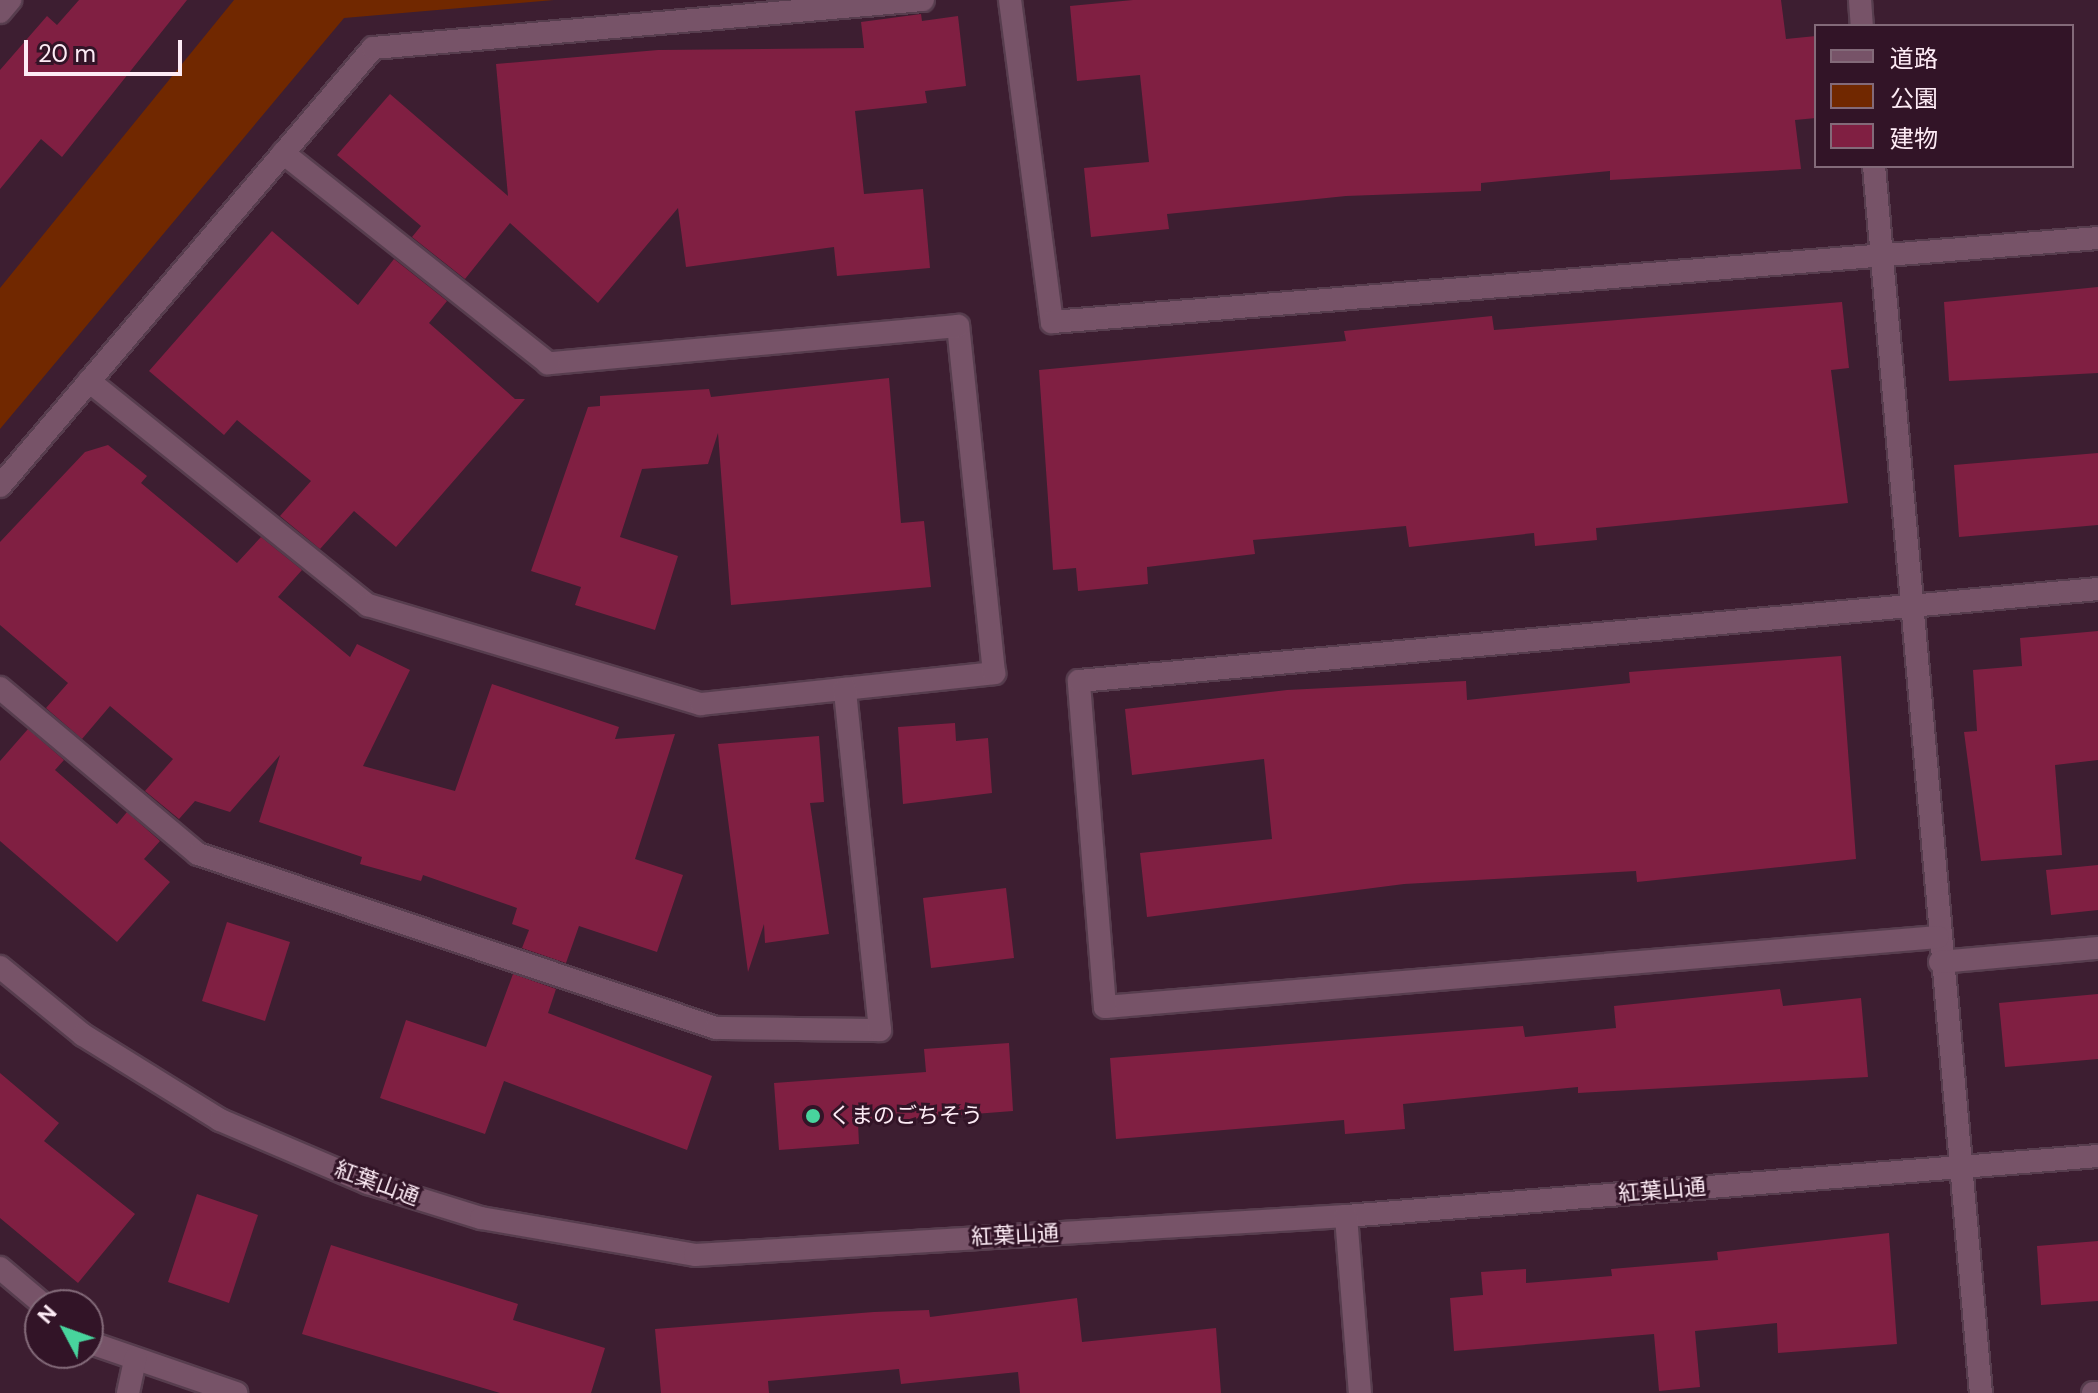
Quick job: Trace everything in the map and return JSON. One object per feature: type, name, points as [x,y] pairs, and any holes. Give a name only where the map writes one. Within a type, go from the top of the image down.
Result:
[{"type":"street","points":[[0,12],[10,0]]},
{"type":"street","points":[[0,486],[373,48],[923,0]]},
{"type":"street","points":[[1010,0],[1052,322],[2098,238]]},
{"type":"street","points":[[1860,0],[1862,24]]},
{"type":"street","points":[[89,381],[368,605],[701,704],[994,673],[958,326],[548,363],[283,153]]},
{"type":"street","points":[[1874,168],[1957,1167],[1981,1393]]},
{"type":"street","points":[[1938,937],[1105,1007],[1079,681],[1910,601],[2098,589]]},
{"type":"street","points":[[0,688],[198,854],[716,1028],[880,1030],[845,689]]},
{"type":"street","points":[[1940,962],[2098,948]]},
{"type":"street","name":"紅葉山通","points":[[0,967],[83,1035],[220,1120],[368,1183],[481,1218],[695,1255],[1346,1216],[2098,1156]]},
{"type":"street","points":[[1346,1216],[1360,1393]]},
{"type":"street","points":[[0,1268],[25,1289]]},
{"type":"street","points":[[104,1348],[236,1393]]},
{"type":"street","points":[[128,1393],[135,1359]]},
{"type":"green space","points":[[234,0],[554,0],[344,18],[0,429],[0,288]]},
{"type":"building","points":[[79,0],[187,0],[62,157],[41,139],[0,189],[0,70],[47,16],[57,25]]},
{"type":"building","points":[[1133,0],[1781,0],[1786,39],[1814,36],[1814,118],[1795,120],[1801,169],[1610,180],[1610,171],[1481,183],[1481,191],[1346,196],[1167,214],[1169,229],[1091,237],[1084,168],[1149,162],[1140,75],[1077,81],[1070,6]]},
{"type":"building","points":[[921,14],[922,21],[958,16],[966,86],[925,91],[927,103],[855,111],[864,194],[923,189],[930,268],[837,276],[834,247],[686,267],[678,208],[598,303],[510,223],[465,279],[412,237],[421,226],[337,155],[390,94],[508,196],[496,64],[658,50],[864,48],[861,22]]},
{"type":"building","points":[[272,231],[358,305],[394,259],[447,301],[429,323],[515,399],[525,399],[396,547],[354,511],[320,549],[280,516],[311,481],[237,420],[224,435],[149,371]]},
{"type":"building","points":[[2098,287],[2098,373],[1949,381],[1944,302]]},
{"type":"building","points":[[1842,302],[1849,368],[1831,370],[1848,503],[1596,528],[1597,540],[1535,546],[1534,533],[1409,547],[1406,526],[1253,540],[1255,554],[1147,567],[1148,584],[1078,591],[1076,568],[1053,570],[1039,370],[1346,341],[1344,331],[1492,316],[1494,330]]},
{"type":"building","points":[[889,378],[901,523],[924,521],[931,587],[731,605],[718,433],[708,464],[642,469],[620,537],[678,556],[655,630],[575,605],[581,587],[531,571],[588,407],[600,406],[600,396],[709,389],[711,397]]},
{"type":"building","points":[[108,445],[147,476],[141,483],[237,563],[261,537],[302,570],[278,597],[350,657],[357,644],[410,670],[363,766],[455,791],[492,684],[619,727],[615,739],[675,734],[635,859],[683,875],[657,952],[579,926],[566,963],[522,948],[529,930],[512,924],[517,908],[423,875],[421,881],[360,864],[362,857],[259,822],[280,755],[230,812],[195,801],[179,819],[145,791],[173,759],[110,706],[82,739],[46,708],[68,683],[0,625],[0,542],[85,452]]},
{"type":"building","points":[[2098,453],[2098,525],[1959,537],[1954,465]]},
{"type":"building","points":[[2098,631],[2098,760],[2055,765],[2062,855],[1981,861],[1964,732],[1977,731],[1973,670],[2022,666],[2020,638]]},
{"type":"building","points":[[1841,656],[1856,859],[1637,882],[1636,871],[1404,884],[1147,917],[1140,853],[1272,839],[1264,759],[1132,775],[1125,709],[1287,690],[1466,681],[1467,700],[1630,683],[1629,672]]},
{"type":"building","points":[[955,723],[956,741],[988,738],[992,793],[903,804],[898,727]]},
{"type":"building","points":[[28,729],[64,760],[55,770],[117,824],[127,812],[160,841],[144,859],[170,882],[117,942],[0,841],[0,761]]},
{"type":"building","points":[[819,736],[824,802],[810,803],[829,934],[765,943],[764,924],[748,972],[718,744]]},
{"type":"building","points":[[2098,865],[2098,910],[2051,915],[2046,870]]},
{"type":"building","points":[[1006,888],[1014,958],[931,968],[923,898]]},
{"type":"building","points":[[227,922],[290,942],[265,1021],[202,1001]]},
{"type":"building","points":[[513,974],[556,989],[548,1013],[712,1076],[687,1150],[504,1081],[485,1134],[380,1098],[406,1020],[486,1047]]},
{"type":"building","points":[[1780,989],[1783,1006],[1861,998],[1868,1077],[1578,1093],[1578,1087],[1403,1104],[1405,1129],[1345,1134],[1344,1120],[1116,1139],[1110,1058],[1523,1026],[1525,1037],[1616,1028],[1614,1006]]},
{"type":"building","points":[[2098,994],[2098,1059],[2005,1067],[1999,1003]]},
{"type":"building","points":[[1009,1043],[1013,1111],[858,1123],[859,1144],[779,1150],[774,1083],[926,1072],[924,1049]]},
{"type":"building","points":[[0,1073],[59,1123],[44,1141],[135,1214],[78,1283],[0,1218]]},
{"type":"building","points":[[197,1194],[258,1215],[229,1303],[168,1282]]},
{"type":"building","points":[[1889,1233],[1897,1344],[1778,1353],[1777,1323],[1695,1331],[1700,1387],[1659,1391],[1654,1334],[1454,1351],[1450,1298],[1483,1295],[1481,1272],[1526,1269],[1526,1283],[1612,1276],[1611,1269],[1718,1260],[1717,1252]]},
{"type":"building","points":[[2098,1241],[2098,1301],[2041,1305],[2037,1246]]},
{"type":"building","points":[[331,1245],[518,1304],[513,1320],[605,1348],[591,1393],[500,1393],[302,1334]]},
{"type":"building","points":[[1077,1298],[1082,1342],[1216,1328],[1221,1393],[1020,1393],[1018,1372],[901,1384],[899,1369],[768,1381],[769,1393],[661,1393],[655,1329],[874,1312],[929,1310],[930,1317]]},
{"type":"place","name":"くまのごちそう","points":[[813,1116]]}]
